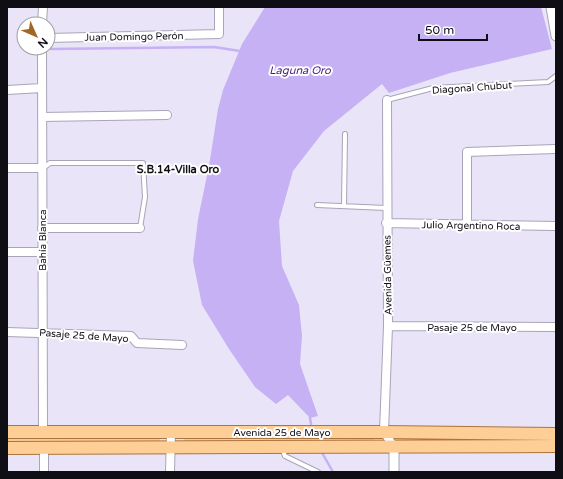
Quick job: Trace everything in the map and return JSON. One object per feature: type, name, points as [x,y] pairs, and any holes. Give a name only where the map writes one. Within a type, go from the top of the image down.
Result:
[{"type":"main road","name":"Avenida 25 de Mayo","points":[[7,432],[384,432],[556,434]]},
{"type":"main road","name":"Avenida 25 de Mayo","points":[[7,448],[556,446]]},
{"type":"street","name":"Juan Domingo Perón","points":[[56,38],[219,34],[220,7]]},
{"type":"street","points":[[551,7],[556,36]]},
{"type":"street","name":"Bahía Blanca","points":[[42,56],[42,432]]},
{"type":"street","points":[[7,90],[42,88]]},
{"type":"street","name":"Avenida Güemes","points":[[384,432],[388,326],[386,224],[387,100]]},
{"type":"street","points":[[42,117],[167,115]]},
{"type":"street","points":[[467,226],[467,152],[556,149]]},
{"type":"street","points":[[7,168],[42,168]]},
{"type":"street","name":"Julio Argentino Roca","points":[[386,224],[556,226]]},
{"type":"street","points":[[42,228],[140,228]]},
{"type":"street","points":[[7,252],[42,252]]},
{"type":"street","name":"Pasaje 25 de Mayo","points":[[388,326],[556,327]]},
{"type":"street","name":"Pasaje 25 de Mayo","points":[[7,332],[131,336],[136,343],[182,345]]},
{"type":"street","points":[[170,472],[171,432]]},
{"type":"street","points":[[384,432],[394,447],[394,472]]},
{"type":"street","points":[[44,447],[44,472]]},
{"type":"lane","name":"Diagonal Chubut","points":[[387,100],[433,88],[548,82],[556,76]]},
{"type":"lane","points":[[344,206],[345,134]]},
{"type":"lane","points":[[42,168],[50,163],[143,162],[145,197],[140,228]]},
{"type":"lane","points":[[317,205],[386,208]]},
{"type":"lane","points":[[282,448],[285,456],[318,472]]},
{"type":"shaded area","points":[[374,435],[374,440],[184,441],[184,436]]},
{"type":"shaded area","points":[[7,438],[160,438],[160,442],[7,443]]},
{"type":"water","name":"Laguna Oro","points":[[265,7],[541,7],[552,49],[450,73],[389,93],[382,84],[324,131],[293,171],[279,221],[282,266],[299,305],[302,336],[300,364],[318,416],[310,418],[288,395],[276,404],[255,387],[229,349],[202,305],[193,261],[198,219],[209,166],[218,109],[223,90],[242,44]]},
{"type":"waterway","points":[[56,49],[214,47],[240,51]]},
{"type":"waterway","points":[[310,418],[311,424]]},
{"type":"waterway","points":[[321,451],[333,472]]},
{"type":"district","name":"S.B.14-Villa Oro","points":[[178,169]]}]
